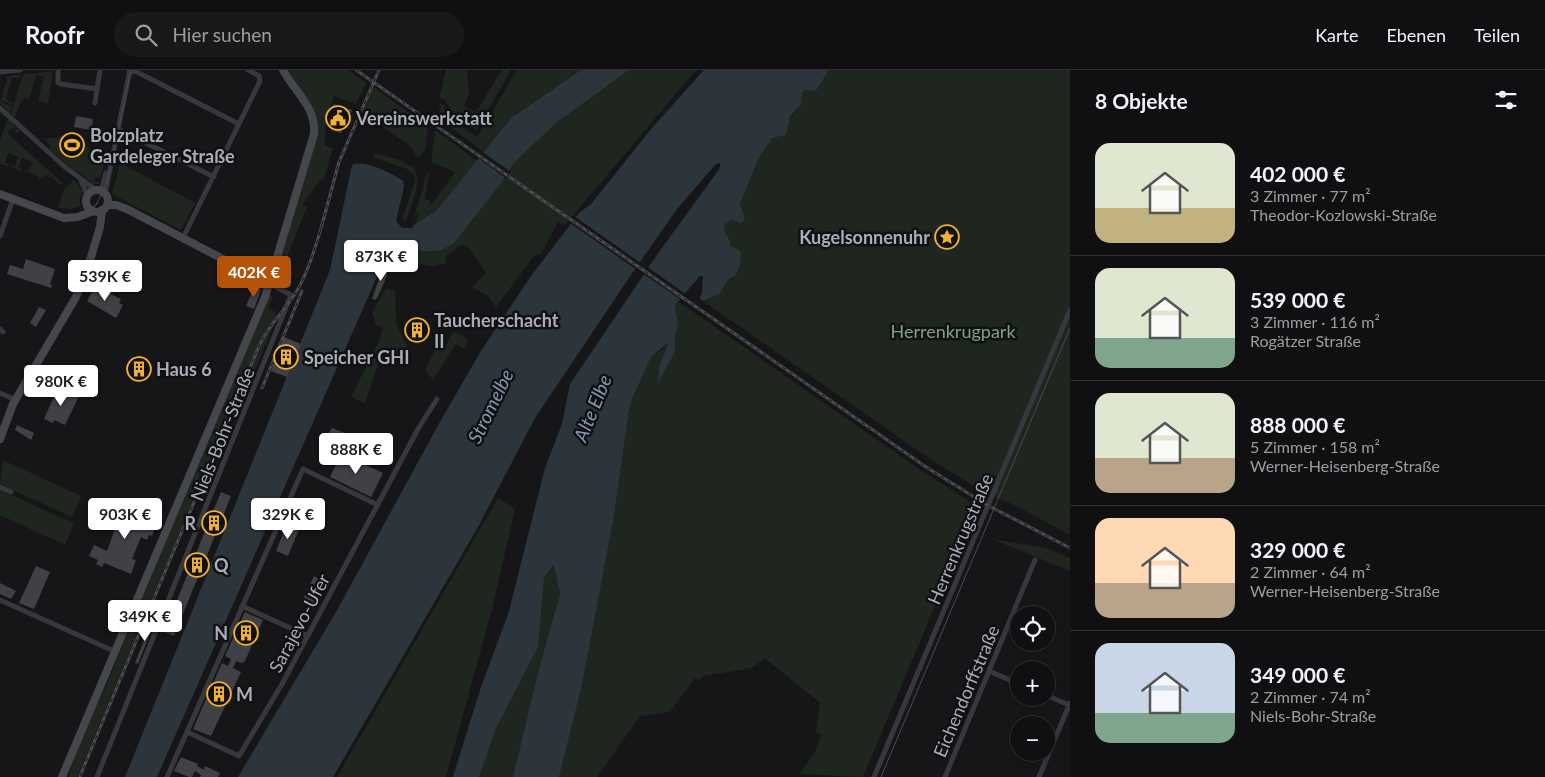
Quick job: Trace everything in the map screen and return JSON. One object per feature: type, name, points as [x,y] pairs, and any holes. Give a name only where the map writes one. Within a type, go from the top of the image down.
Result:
[{"type":"main road","points":[[62,777],[269,284],[306,164],[314,129],[310,108],[283,70]]},
{"type":"main road","points":[[0,194],[64,218],[74,218],[101,201]]},
{"type":"main road","points":[[51,212],[69,214],[85,209],[88,196],[114,204],[127,209],[269,284]]},
{"type":"main road","points":[[87,204],[101,201]]},
{"type":"main road","points":[[0,439],[16,400],[74,302],[98,234],[97,221],[101,201]]},
{"type":"main road","points":[[67,777],[73,754]]},
{"type":"street","points":[[0,72],[20,70]]},
{"type":"street","points":[[58,70],[58,83],[97,89]]},
{"type":"street","points":[[95,103],[100,70]]},
{"type":"street","points":[[101,201],[130,70],[138,71],[239,124]]},
{"type":"street","points":[[183,238],[260,81],[259,76],[248,70]]},
{"type":"street","points":[[0,108],[101,201]]},
{"type":"street","points":[[118,129],[214,177]]},
{"type":"street","points":[[76,176],[84,185],[88,196]]},
{"type":"street","points":[[0,236],[13,199]]},
{"type":"street","name":"Niels-Bohr-Straße","points":[[97,777],[232,447],[291,295],[269,284]]},
{"type":"street","name":"Herrenkrugstraße","points":[[874,777],[1070,310]]},
{"type":"street","points":[[0,393],[16,400]]},
{"type":"street","name":"Sarajevo-Ufer","points":[[187,732],[239,756],[308,636],[418,429],[437,398]]},
{"type":"street","points":[[167,777],[304,469],[378,505]]},
{"type":"street","points":[[0,487],[11,492]]},
{"type":"street","name":"Eichendorffstraße","points":[[945,777],[1035,560]]},
{"type":"street","points":[[0,600],[116,652]]},
{"type":"street","points":[[242,606],[308,636]]},
{"type":"street","points":[[989,671],[1010,680]]},
{"type":"street","points":[[1039,777],[1070,704],[1055,699]]},
{"type":"green space","points":[[286,70],[348,70],[366,83],[356,104],[334,96],[325,133],[325,146],[333,148],[324,179],[320,180],[302,205],[307,207],[284,265],[288,266],[287,270],[294,272],[285,286],[281,283],[284,274],[276,271],[317,123],[311,104]]},
{"type":"green space","points":[[446,70],[467,70],[469,93],[464,106],[476,112],[502,70],[511,70],[477,130],[454,117],[445,99],[439,99]]},
{"type":"green space","points":[[517,70],[581,70],[511,118],[484,152],[438,118],[440,104],[444,105],[452,121],[477,137]]},
{"type":"green space","points":[[629,70],[696,70],[565,225],[558,222],[541,254],[534,256],[496,307],[488,296],[472,287],[486,273],[470,249],[462,244],[445,257],[447,263],[433,266],[407,262],[405,256],[408,247],[423,251],[502,182],[514,163],[556,123]]},
{"type":"green space","name":"Herrenkrugpark","points":[[829,70],[1070,70],[1070,535],[1016,506],[982,491],[930,459],[703,301],[719,292],[734,275],[730,241],[724,231],[725,224],[742,213],[740,204],[758,160],[772,138],[782,134],[787,129],[788,121],[797,110],[802,92],[806,90],[816,91]]},
{"type":"green space","points":[[53,71],[48,104],[38,101],[44,77],[37,75],[38,73]]},
{"type":"green space","points":[[37,73],[29,99],[24,98],[15,117],[11,114],[22,77],[24,74]]},
{"type":"green space","points":[[21,74],[20,78],[12,78],[6,99],[13,103],[12,105],[1,100],[5,104],[12,106],[10,113],[0,103],[7,78],[4,77]]},
{"type":"green space","points":[[373,87],[428,126],[425,150],[418,158],[409,145],[362,113]]},
{"type":"green space","points":[[8,119],[16,127],[14,129],[11,128],[7,132],[9,136],[17,128],[20,131],[18,134],[15,131],[10,136],[65,185],[57,183],[51,176],[49,178],[47,175],[39,179],[39,177],[24,171],[28,171],[32,162],[22,158],[18,167],[22,169],[21,171],[11,167],[11,165],[15,166],[18,157],[8,153],[5,162],[9,164],[8,166],[0,164],[0,140]]},
{"type":"green space","points":[[435,130],[477,161],[437,210],[415,224],[417,212],[413,221],[427,173],[429,173],[425,199],[430,201],[431,205],[455,172],[431,162]]},
{"type":"green space","points":[[61,135],[86,144],[86,147],[107,155],[100,178],[95,177],[94,181],[99,182],[99,184],[93,184],[72,169],[49,148],[51,146],[43,139],[60,137]]},
{"type":"green space","points":[[374,154],[404,162],[415,171],[417,177],[416,192],[406,221],[404,221],[403,217],[415,181],[414,175],[407,169],[373,157]]},
{"type":"green space","points":[[120,163],[195,203],[181,230],[112,194]]},
{"type":"green space","points":[[74,180],[83,191],[80,198],[80,206],[70,209],[58,208],[64,189]]},
{"type":"green space","points":[[386,289],[395,290],[396,323],[411,355],[381,355],[365,403],[351,397],[380,339],[383,328],[376,325],[372,312]]},
{"type":"green space","points":[[269,295],[273,296],[268,309],[276,312],[275,317],[277,317],[236,417],[229,414],[77,777],[69,777],[75,754],[110,677],[190,480],[218,419]]},
{"type":"green space","points":[[679,302],[922,471],[977,506],[863,777],[799,774],[814,754],[821,735],[816,732],[820,703],[765,658],[752,668],[703,676],[699,681],[695,678],[670,712],[640,716],[597,777],[559,777],[582,685],[614,516],[630,404],[651,357],[662,350],[669,341],[659,367],[659,383],[675,352],[675,336],[678,325],[675,305]]},
{"type":"green space","points":[[454,331],[469,340],[464,349],[456,344],[433,380],[425,370],[438,343],[446,345]]},
{"type":"green space","points":[[3,460],[81,496],[72,517],[0,484]]},
{"type":"green space","points":[[0,490],[73,523],[65,545],[0,515]]},
{"type":"green space","points":[[498,498],[515,509],[493,605],[446,777],[337,777]]},
{"type":"green space","points":[[992,539],[1047,548],[1070,558],[1070,571]]},
{"type":"green space","points":[[555,565],[560,594],[541,661],[515,772],[513,777],[479,777],[541,592],[544,577]]},
{"type":"water","points":[[581,70],[629,70],[556,123],[514,163],[502,182],[453,244],[439,251],[423,251],[396,245],[387,254],[157,777],[125,777],[330,270],[352,165],[364,164],[371,166],[386,171],[403,181],[404,187],[396,221],[402,228],[412,228],[437,210],[511,118]]},
{"type":"water","points":[[704,70],[829,70],[816,91],[806,90],[802,92],[801,104],[790,117],[787,132],[785,135],[772,138],[758,160],[740,204],[745,219],[741,223],[732,220],[725,224],[724,231],[730,241],[730,246],[739,250],[741,256],[736,275],[730,278],[719,294],[703,301],[699,298],[702,293],[703,276],[700,276],[675,305],[678,325],[675,336],[675,352],[658,384],[659,367],[668,343],[651,357],[630,404],[614,516],[582,685],[559,777],[513,777],[541,661],[560,594],[554,565],[544,577],[538,647],[496,728],[479,777],[453,777],[480,690],[509,611],[545,468],[562,424],[570,384],[659,252],[720,168],[720,163],[716,164],[677,209],[535,418],[478,527],[333,777],[238,777],[336,612],[481,351],[531,276],[579,213],[591,204],[651,129]]},
{"type":"pier","points":[[481,151],[511,172],[507,179],[477,157]]},
{"type":"pier","points":[[574,216],[642,264],[637,270],[570,223]]},
{"type":"pier","points":[[646,266],[687,295],[683,301],[642,273]]},
{"type":"building","name":"Vereinswerkstatt","points":[[333,104],[352,110],[349,117],[347,116],[341,133],[331,130],[333,123],[328,118]]},
{"type":"building","points":[[76,116],[93,119],[92,126],[98,127],[97,131],[74,127]]},
{"type":"building","points":[[26,259],[55,269],[50,284],[52,285],[51,288],[7,274],[10,265],[23,269]]},
{"type":"building","points":[[387,265],[390,267],[384,283],[377,298],[375,300],[372,299],[381,273]]},
{"type":"building","points":[[91,285],[121,299],[119,303],[123,305],[116,318],[87,301],[93,290],[89,288]]},
{"type":"building","points":[[254,287],[261,290],[254,309],[246,306]]},
{"type":"building","points":[[39,307],[46,310],[36,327],[30,323]]},
{"type":"building","name":"Taucherschacht II","points":[[412,318],[422,331],[421,342],[412,328]]},
{"type":"building","name":"Speicher GHI","points":[[284,337],[301,344],[287,377],[271,371]]},
{"type":"building","name":"Haus 6","points":[[139,355],[148,359],[136,382],[131,379],[136,370],[133,368]]},
{"type":"building","points":[[60,390],[74,397],[77,392],[80,394],[65,425],[54,420],[53,423],[44,419],[56,392],[59,393]]},
{"type":"building","points":[[17,425],[34,433],[31,440],[15,430]]},
{"type":"building","points":[[332,428],[345,433],[336,451],[324,446],[326,442],[323,441]]},
{"type":"building","points":[[341,454],[383,473],[371,497],[330,477]]},
{"type":"building","points":[[221,492],[231,496],[174,636],[164,632]]},
{"type":"building","points":[[124,507],[158,521],[152,536],[149,535],[147,540],[141,537],[132,559],[136,560],[131,574],[104,563],[102,567],[96,564],[98,560],[89,556],[94,545],[107,551],[115,529],[108,526],[111,519],[118,522]]},
{"type":"building","points":[[287,524],[299,529],[288,556],[276,551]]},
{"type":"building","points":[[36,566],[50,572],[34,609],[19,603]]},
{"type":"building","points":[[314,576],[327,583],[314,609],[301,603]]},
{"type":"building","points":[[0,583],[16,591],[11,599],[0,594]]},
{"type":"building","points":[[245,612],[263,620],[245,661],[242,663],[236,661],[233,668],[241,672],[211,736],[193,729],[222,663],[228,666],[231,659],[225,656]]},
{"type":"building","points":[[152,620],[155,621],[138,664],[135,663]]},
{"type":"building","points":[[181,757],[198,764],[197,766],[204,770],[205,766],[220,773],[218,777],[200,777],[201,775],[195,771],[192,777],[189,777],[174,771]]},
{"type":"tram line","points":[[0,196],[60,216],[79,215],[96,205],[107,183],[131,70]]},
{"type":"tram line","points":[[881,777],[1070,328]]},
{"type":"railway","points":[[356,70],[926,467],[987,505],[1070,548]]},
{"type":"railway","points":[[320,232],[339,162],[379,70]]},
{"type":"railway","points":[[80,776],[259,346],[300,286],[311,260],[322,225]]},
{"type":"railway","points":[[262,388],[302,291]]},
{"type":"place","name":"Vereinswerkstatt","points":[[338,118]]},
{"type":"place","name":"Bolzplatz Gardeleger Straße","points":[[72,145]]},
{"type":"place","name":"Kugelsonnenuhr","points":[[947,237]]},
{"type":"place","name":"Taucherschacht II","points":[[417,330]]},
{"type":"place","name":"Speicher GHI","points":[[286,357]]},
{"type":"place","name":"Haus 6","points":[[139,369]]},
{"type":"place","name":"R","points":[[214,523]]},
{"type":"place","name":"Q","points":[[197,565]]},
{"type":"place","name":"N","points":[[246,633]]},
{"type":"place","name":"M","points":[[219,694]]},
{"type":"water label","name":"Stromelbe","points":[[490,406]]},
{"type":"water label","name":"Alte Elbe","points":[[592,408]]}]
